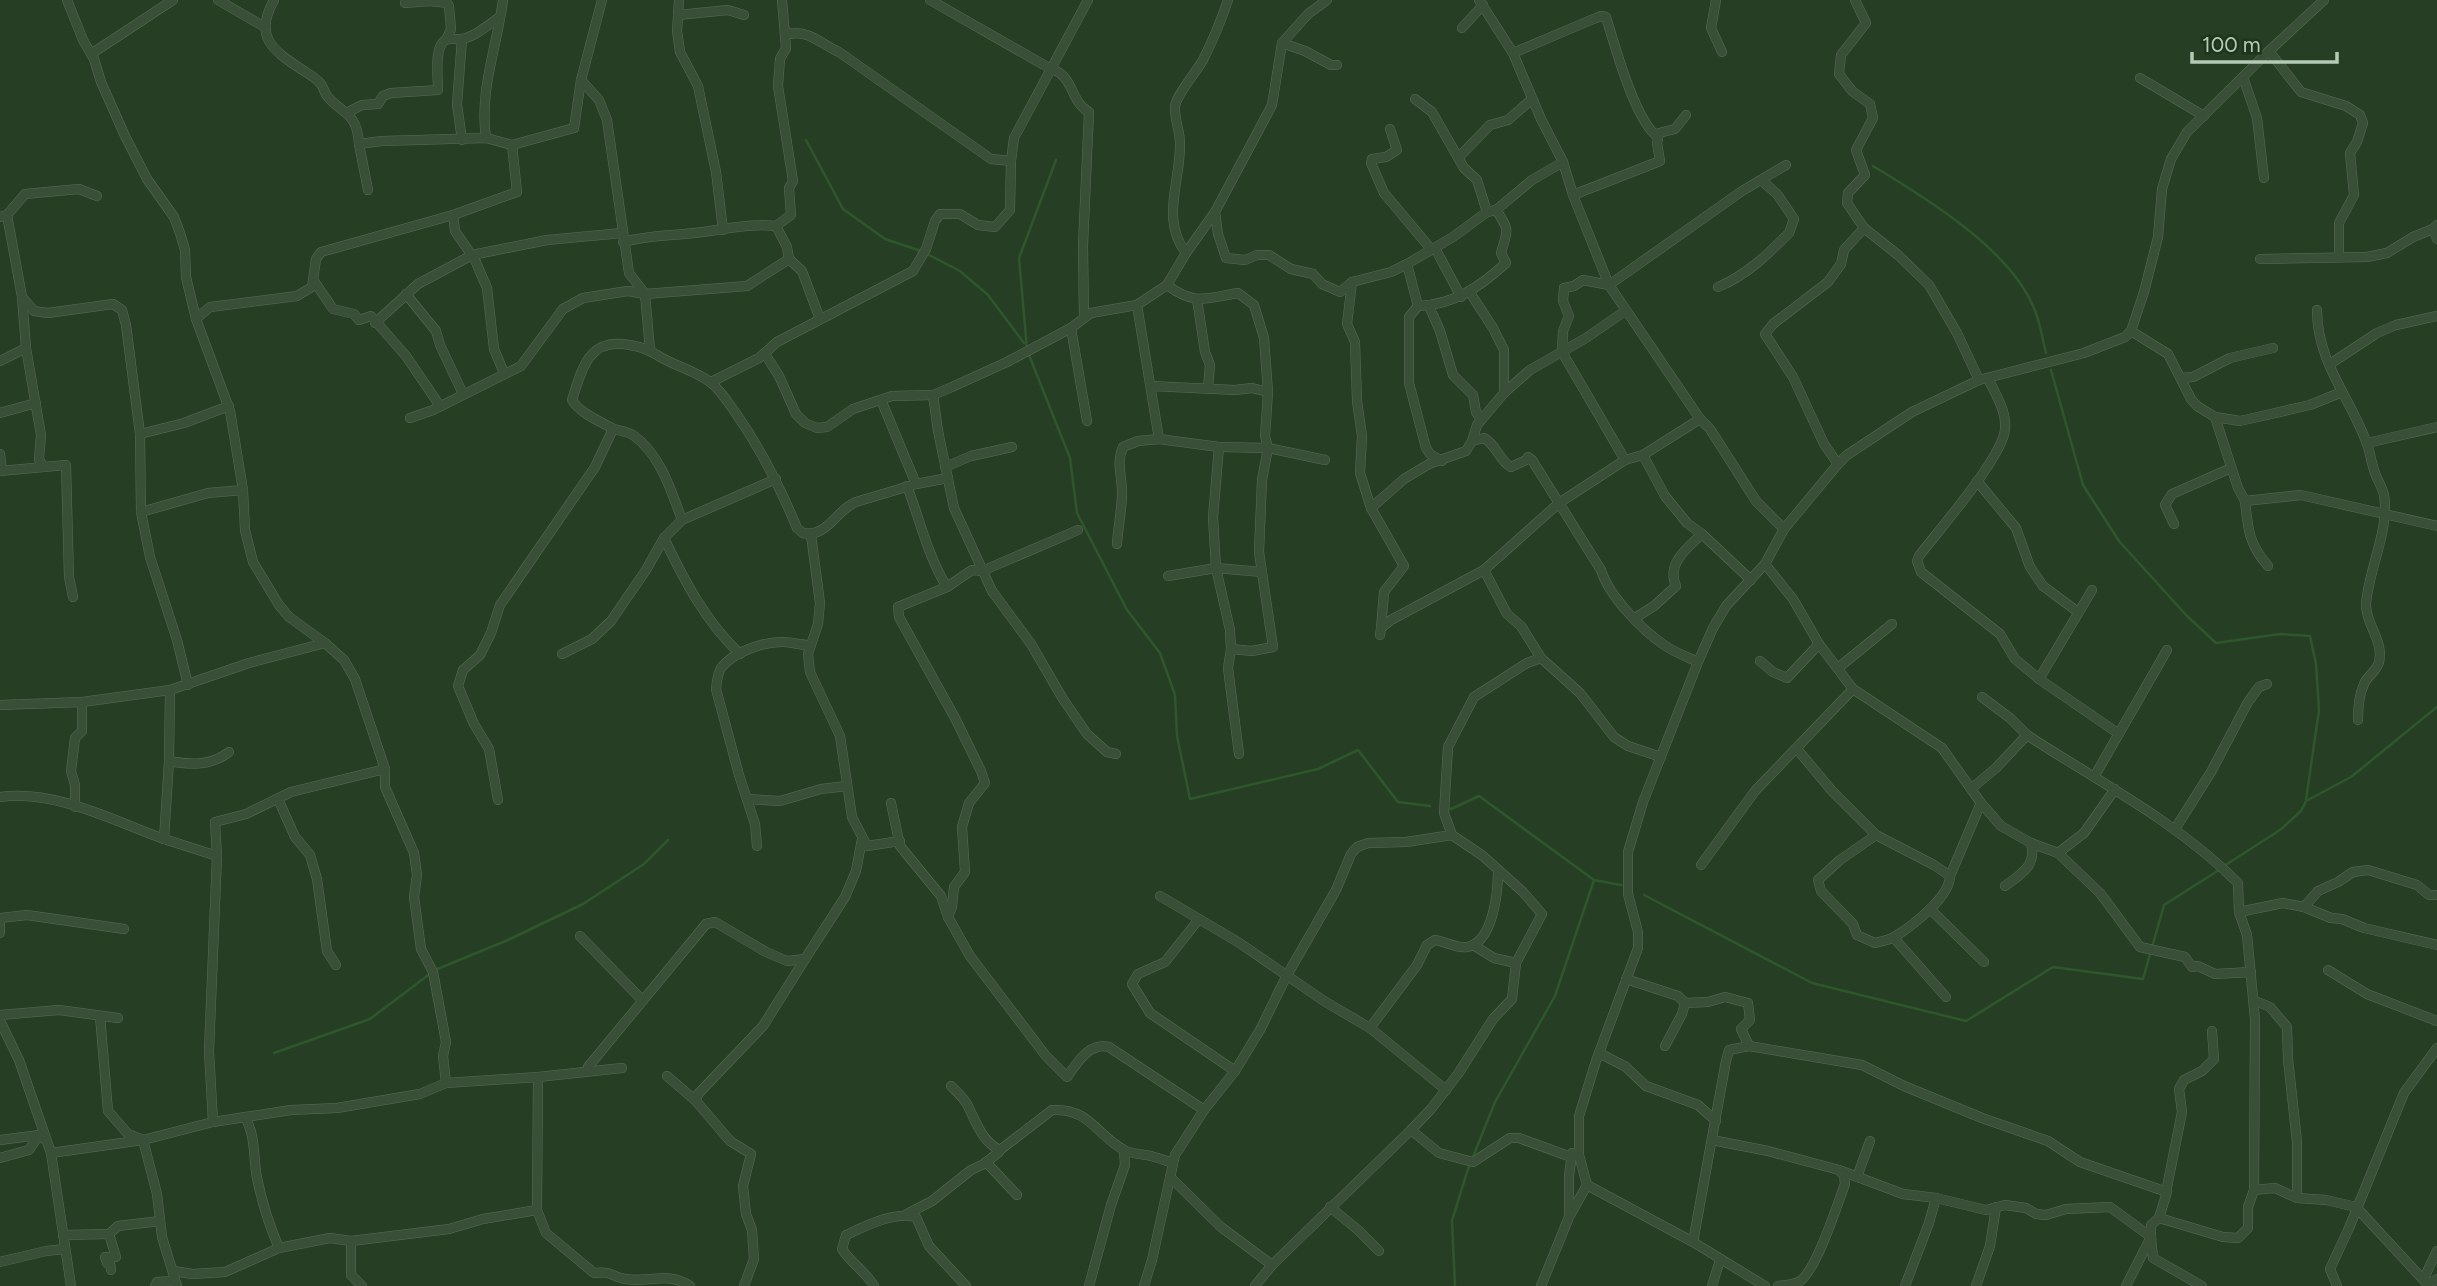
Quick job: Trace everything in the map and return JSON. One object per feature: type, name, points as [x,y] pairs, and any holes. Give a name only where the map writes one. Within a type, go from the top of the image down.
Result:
[{"type":"street","points":[[67,0],[131,147],[147,179],[174,216],[185,250],[186,276],[196,319],[229,406],[243,490],[245,530],[253,562],[289,617],[326,643],[344,660],[355,679],[385,769],[385,787],[414,853],[417,875],[414,897],[421,949],[433,972],[446,1042],[443,1056],[446,1083]]},
{"type":"street","points":[[91,54],[173,0]]},
{"type":"street","points":[[218,0],[263,26]]},
{"type":"street","points":[[274,0],[263,26],[267,37],[282,56],[320,82],[327,96],[348,113],[359,133],[368,190]]},
{"type":"street","points":[[348,113],[362,105],[377,104],[383,96],[391,93],[438,90],[439,48],[451,29],[449,6],[430,0],[405,3]]},
{"type":"street","points":[[486,138],[484,121],[487,73],[503,0]]},
{"type":"street","points":[[359,144],[486,138],[512,145],[574,128],[581,80],[602,0]]},
{"type":"street","points":[[679,0],[680,52],[698,86],[711,143],[723,230]]},
{"type":"street","points":[[374,323],[418,284],[472,255],[547,240],[649,236],[723,230],[753,224],[776,226],[792,215],[789,188],[793,181],[778,86],[780,59],[786,48],[782,0]]},
{"type":"street","points":[[930,0],[1060,72],[1069,82],[1075,98],[1089,112],[1083,245],[1084,318]]},
{"type":"street","points":[[711,382],[765,354],[777,342],[913,271],[926,249],[940,214],[960,214],[978,225],[995,227],[1010,210],[1014,138],[1088,0]]},
{"type":"street","points":[[1186,253],[1178,243],[1172,224],[1180,144],[1175,104],[1218,30],[1228,0]]},
{"type":"street","points":[[765,354],[779,376],[796,414],[805,424],[817,428],[827,427],[853,409],[892,396],[933,395],[995,368],[1070,328],[1091,313],[1137,305],[1167,285],[1215,212],[1272,104],[1282,43],[1308,14],[1327,0]]},
{"type":"street","points":[[1716,0],[1711,28],[1722,52]]},
{"type":"street","points":[[1855,0],[1866,23],[1841,55],[1839,74],[1852,91],[1870,104],[1873,118],[1856,150],[1865,175],[1848,193],[1847,203],[1864,229],[1898,255],[1929,285],[2004,413],[2005,430],[2001,443],[1978,481],[1919,556],[1918,566],[1921,572],[2000,634],[2015,659],[2039,679],[2119,734]]},
{"type":"street","points":[[2132,335],[2158,237],[2162,189],[2171,159],[2187,132],[2324,0]]},
{"type":"street","points":[[1462,27],[1481,3],[1513,53],[1563,162],[1573,195],[1609,285],[1700,419],[1710,429],[1756,501],[1784,529]]},
{"type":"street","points":[[678,15],[728,10],[744,15]]},
{"type":"street","points":[[1513,53],[1601,16],[1606,18],[1629,85],[1649,128],[1658,137]]},
{"type":"street","points":[[447,38],[462,39],[481,32],[500,17]]},
{"type":"street","points":[[786,31],[790,34],[800,32],[815,38],[991,159],[1011,161]]},
{"type":"street","points":[[462,39],[457,104],[462,140]]},
{"type":"street","points":[[1282,43],[1305,51],[1331,65],[1337,65]]},
{"type":"street","points":[[2269,51],[2301,92],[2346,107],[2360,115],[2363,122],[2357,142],[2350,153],[2354,195],[2339,223],[2339,256]]},
{"type":"street","points":[[2242,77],[2257,118],[2264,178]]},
{"type":"street","points":[[2140,78],[2204,116]]},
{"type":"street","points":[[581,80],[599,100],[607,120],[629,273],[645,294],[650,350]]},
{"type":"street","points":[[1415,99],[1432,112],[1459,157],[1458,160],[1477,180],[1492,211],[1507,225],[1508,240],[1501,253],[1506,263],[1465,294],[1424,306],[1409,317],[1409,383],[1426,448],[1430,454],[1442,461]]},
{"type":"street","points":[[1459,157],[1490,125],[1508,120],[1532,99]]},
{"type":"street","points":[[1573,195],[1660,161],[1659,133],[1675,129],[1686,115]]},
{"type":"street","points":[[1390,129],[1397,150],[1386,157],[1372,159],[1371,163],[1384,193],[1433,248],[1493,328],[1504,350],[1504,393]]},
{"type":"street","points":[[196,319],[210,307],[297,296],[312,287],[316,258],[321,252],[453,215],[517,192],[512,145]]},
{"type":"street","points":[[1215,212],[1218,234],[1226,258],[1245,260],[1257,255],[1269,255],[1292,269],[1313,274],[1322,284],[1340,292],[1352,282],[1391,272],[1407,264],[1492,211],[1532,180],[1563,162]]},
{"type":"street","points":[[1625,460],[1562,352],[1563,331],[1569,316],[1563,302],[1564,288],[1583,280],[1609,285],[1742,191],[1786,165]]},
{"type":"street","points":[[1718,287],[1752,269],[1789,233],[1793,225],[1794,219],[1777,194],[1761,180]]},
{"type":"street","points":[[43,467],[39,458],[41,435],[26,348],[22,297],[4,216],[25,194],[79,189],[97,196]]},
{"type":"street","points":[[453,215],[455,231],[472,255],[487,288],[494,349],[504,373]]},
{"type":"street","points":[[776,226],[787,247],[789,259],[802,271],[820,319]]},
{"type":"street","points":[[2260,259],[2367,257],[2387,253],[2435,227],[2437,239]]},
{"type":"street","points":[[1838,464],[1824,444],[1797,384],[1765,334],[1773,324],[1828,282],[1841,264],[1843,250],[1864,229]]},
{"type":"street","points":[[410,418],[520,366],[563,309],[583,298],[628,291],[645,294],[747,286],[789,259]]},
{"type":"street","points":[[1407,264],[1424,306],[1440,331],[1453,375],[1473,396],[1481,420]]},
{"type":"street","points":[[314,281],[333,309],[354,314],[359,320],[371,316],[374,323],[406,356],[440,406]]},
{"type":"street","points":[[1352,282],[1347,324],[1355,342],[1357,401],[1362,436],[1360,474],[1371,508],[1404,566],[1384,592],[1381,632],[1391,620],[1484,569],[1559,503],[1625,460],[1643,455],[1700,419]]},
{"type":"street","points":[[1167,285],[1184,298],[1197,299],[1238,293],[1254,305],[1264,338],[1268,392],[1265,436],[1268,448],[1260,512],[1259,552],[1273,647],[1252,651],[1231,649]]},
{"type":"street","points":[[406,294],[436,331],[463,394]]},
{"type":"street","points":[[22,297],[34,311],[48,313],[113,304],[122,310],[140,434],[142,512],[150,558],[177,640],[188,685]]},
{"type":"street","points":[[1197,299],[1205,352],[1210,365],[1208,388]]},
{"type":"street","points":[[1137,305],[1159,439]]},
{"type":"street","points":[[2317,310],[2317,327],[2330,364],[2367,443],[2384,494],[2383,514],[2366,606],[2368,620],[2375,630],[2379,662],[2364,683],[2358,703],[2358,720]]},
{"type":"street","points":[[1371,508],[1404,479],[1429,464],[1465,452],[1481,420],[1504,393],[1530,370],[1586,338],[1625,311]]},
{"type":"street","points":[[2330,364],[2377,333],[2396,325],[2437,316]]},
{"type":"street","points":[[1070,328],[1087,421]]},
{"type":"street","points":[[1542,1286],[1569,1217],[1587,1185],[1579,1155],[1579,1116],[1638,948],[1638,932],[1628,894],[1628,852],[1643,802],[1713,628],[1726,606],[1765,564],[1784,529],[1838,464],[1912,412],[1984,379],[2084,353],[2132,335],[2168,354],[2190,399],[2215,417],[2240,421],[2310,404],[2342,393]]},
{"type":"street","points":[[682,520],[668,482],[645,446],[630,433],[613,429],[577,409],[572,400],[583,366],[598,348],[610,342],[640,346],[711,382],[753,438],[776,479],[797,528],[803,533],[811,535],[825,528],[850,505],[912,485],[948,478]]},
{"type":"street","points":[[0,360],[26,348]]},
{"type":"street","points":[[2181,378],[2193,377],[2230,358],[2273,348]]},
{"type":"street","points":[[1151,386],[1235,390],[1252,388],[1268,392]]},
{"type":"street","points":[[933,395],[954,508],[992,591],[1031,644],[1087,734],[1107,752],[1116,754]]},
{"type":"street","points":[[881,400],[912,485],[933,564],[947,587]]},
{"type":"street","points":[[0,413],[36,402]]},
{"type":"street","points":[[140,434],[184,423],[229,406]]},
{"type":"street","points":[[2215,417],[2245,501],[2249,534],[2255,551],[2268,566]]},
{"type":"street","points":[[2367,443],[2437,426]]},
{"type":"street","points":[[498,800],[489,749],[474,724],[458,686],[463,670],[480,655],[500,605],[596,467],[613,429]]},
{"type":"street","points":[[1472,441],[1478,442],[1484,438],[1492,442],[1505,464],[1511,467],[1528,457],[1532,460],[1601,570],[1606,584],[1663,645],[1698,662]]},
{"type":"street","points":[[1117,544],[1122,490],[1119,454],[1123,447],[1138,441],[1159,439],[1219,447],[1268,448],[1325,460]]},
{"type":"street","points":[[945,467],[971,456],[1012,447]]},
{"type":"street","points":[[1219,447],[1213,517],[1216,568],[1230,630],[1228,668],[1239,754]]},
{"type":"street","points":[[0,454],[1,471],[66,465],[68,550],[74,597]]},
{"type":"street","points":[[1643,455],[1665,496],[1687,523],[1751,580]]},
{"type":"street","points":[[2174,524],[2165,505],[2172,494],[2231,468]]},
{"type":"street","points":[[562,654],[592,639],[611,621],[664,538],[682,520],[776,479]]},
{"type":"street","points":[[1978,481],[2016,528],[2029,567],[2043,586],[2078,612]]},
{"type":"street","points":[[142,512],[208,493],[243,490]]},
{"type":"street","points":[[2245,501],[2301,495],[2437,526]]},
{"type":"street","points":[[948,917],[954,887],[965,872],[962,827],[969,803],[985,783],[955,718],[899,617],[898,607],[947,587],[972,570],[982,571],[1078,530]]},
{"type":"street","points":[[1635,618],[1672,592],[1676,586],[1672,577],[1673,567],[1702,534]]},
{"type":"street","points":[[811,535],[820,603],[818,624],[810,645],[810,672],[841,736],[852,817],[867,846],[900,841]]},
{"type":"street","points":[[664,538],[696,600],[721,636],[740,654]]},
{"type":"street","points":[[1765,564],[1793,599],[1819,644],[1853,689],[1942,748],[2001,826],[2031,844],[2058,853],[2100,893],[2140,947],[2185,957],[2192,967],[2215,974],[2251,972]]},
{"type":"street","points":[[1168,576],[1216,568],[1262,572]]},
{"type":"street","points":[[1484,569],[1507,614],[1521,626],[1541,658],[1580,693],[1614,737],[1628,746],[1661,757]]},
{"type":"street","points":[[2039,679],[2092,590]]},
{"type":"street","points":[[1838,668],[1892,624]]},
{"type":"street","points":[[757,846],[755,824],[716,689],[717,676],[723,666],[758,646],[780,642],[810,645]]},
{"type":"street","points":[[0,705],[82,702],[170,690],[248,663],[326,643]]},
{"type":"street","points":[[1760,661],[1773,672],[1787,678],[1819,644]]},
{"type":"street","points":[[2094,777],[2166,650]]},
{"type":"street","points":[[1255,1286],[1272,1265],[1330,1207],[1411,1130],[1446,1090],[1493,1019],[1512,999],[1516,963],[1542,914],[1523,892],[1483,856],[1452,835],[1444,813],[1448,747],[1474,697],[1527,663],[1541,658]]},
{"type":"street","points":[[2175,829],[2211,772],[2248,702],[2259,687],[2267,684]]},
{"type":"street","points":[[1701,865],[1755,791],[1853,689]]},
{"type":"street","points":[[164,839],[170,690]]},
{"type":"street","points":[[1982,697],[2027,735],[2175,829],[2218,862],[2238,883],[2239,912],[2247,935],[2253,1000],[2254,1190],[2248,1207],[2248,1228],[2238,1238],[2223,1237],[2159,1218]]},
{"type":"street","points":[[75,807],[75,785],[71,771],[75,738],[82,731],[82,702]]},
{"type":"street","points":[[1972,788],[1996,768],[2027,735]]},
{"type":"street","points":[[1797,749],[1832,791],[1876,835],[1950,876]]},
{"type":"street","points":[[169,761],[202,763],[219,760],[229,752]]},
{"type":"street","points":[[213,1122],[209,1051],[217,856],[215,822],[246,814],[291,792],[385,769]]},
{"type":"street","points":[[747,799],[780,801],[821,789],[847,786]]},
{"type":"street","points":[[2058,853],[2084,832],[2115,789]]},
{"type":"street","points":[[0,797],[20,794],[52,799],[217,856]]},
{"type":"street","points":[[278,799],[295,837],[310,855],[317,879],[327,951],[336,965]]},
{"type":"street","points":[[891,803],[900,846],[941,896],[948,917],[970,956],[1046,1056],[1067,1077],[1080,1058],[1101,1045],[1109,1047],[1204,1110]]},
{"type":"street","points":[[1876,835],[1840,860],[1818,880],[1818,886],[1853,924],[1857,935],[1875,943],[1894,938],[1930,909],[1949,887],[1950,876],[1981,803]]},
{"type":"street","points":[[1144,1286],[1153,1260],[1175,1155],[1204,1110],[1235,1071],[1260,1030],[1286,977],[1336,890],[1351,854],[1357,847],[1368,843],[1406,842],[1452,835]]},
{"type":"street","points":[[696,1101],[698,1094],[763,1026],[845,897],[856,870],[862,839]]},
{"type":"street","points":[[2005,886],[2029,867],[2034,853],[2031,844]]},
{"type":"street","points":[[2304,906],[2318,891],[2353,872],[2368,870],[2417,885],[2429,895],[2437,895]]},
{"type":"street","points":[[1370,1028],[1412,972],[1427,945],[1435,940],[1462,948],[1479,942],[1493,915],[1499,871]]},
{"type":"street","points":[[1160,896],[1238,942],[1286,977],[1370,1028],[1446,1090]]},
{"type":"street","points":[[2239,912],[2283,903],[2304,906],[2364,928],[2437,945]]},
{"type":"street","points":[[1930,909],[1984,962]]},
{"type":"street","points":[[0,930],[0,921],[27,915],[124,929]]},
{"type":"street","points":[[1199,919],[1165,962],[1138,974],[1132,984],[1150,1013],[1235,1071]]},
{"type":"street","points":[[588,1067],[706,924],[715,922],[787,961],[805,960]]},
{"type":"street","points":[[580,936],[643,1001]]},
{"type":"street","points":[[1894,938],[1946,997]]},
{"type":"street","points":[[1473,945],[1494,958],[1516,963]]},
{"type":"street","points":[[2328,970],[2367,993],[2437,1021]]},
{"type":"street","points":[[1626,979],[1678,996],[1685,1003],[1708,1002],[1725,997],[1748,1003],[1750,1020],[1741,1029],[1749,1046]]},
{"type":"street","points":[[2253,1000],[2270,1006],[2287,1027],[2297,1142],[2297,1198]]},
{"type":"street","points":[[1665,1046],[1685,1003]]},
{"type":"street","points":[[0,1015],[59,1010],[118,1018]]},
{"type":"street","points":[[100,1016],[108,1111],[128,1134],[143,1140]]},
{"type":"street","points":[[0,1021],[19,1059],[43,1138],[51,1153],[71,1286]]},
{"type":"street","points":[[2202,1286],[2153,1258],[2151,1225],[2159,1218],[2166,1192],[2182,1112],[2179,1089],[2184,1080],[2202,1070],[2214,1059],[2212,1031]]},
{"type":"street","points":[[1693,1242],[1730,1050],[1749,1046],[1862,1065],[1904,1086],[1982,1118],[2040,1137],[2080,1162],[2166,1192]]},
{"type":"street","points":[[2337,1286],[2330,1269],[2356,1207],[2404,1093],[2437,1048]]},
{"type":"street","points":[[1599,1053],[1626,1067],[1646,1086],[1698,1105],[1716,1121]]},
{"type":"street","points":[[51,1153],[143,1140],[213,1122],[292,1110],[337,1108],[420,1094],[446,1083],[622,1068]]},
{"type":"street","points":[[667,1076],[696,1101],[730,1141],[751,1154],[743,1186],[746,1214],[752,1230],[754,1259],[744,1286]]},
{"type":"street","points":[[538,1077],[537,1210],[547,1233],[594,1273],[609,1272],[625,1279],[678,1279],[690,1286]]},
{"type":"street","points":[[951,1086],[965,1101],[975,1122],[992,1146],[1000,1150]]},
{"type":"street","points":[[874,1286],[867,1274],[850,1262],[842,1249],[846,1235],[873,1223],[907,1214],[932,1201],[1052,1110],[1075,1113],[1092,1123],[1124,1151],[1173,1163]]},
{"type":"street","points":[[245,1117],[252,1129],[256,1175],[263,1204],[279,1248]]},
{"type":"street","points":[[1411,1130],[1440,1153],[1473,1162],[1510,1138],[1519,1138],[1571,1157]]},
{"type":"street","points":[[1569,1217],[1571,1157],[1578,1135]]},
{"type":"street","points":[[0,1140],[43,1138]]},
{"type":"street","points":[[0,1158],[29,1150],[43,1138]]},
{"type":"street","points":[[143,1140],[157,1194],[162,1237],[175,1279]]},
{"type":"street","points":[[1712,1140],[1768,1151],[1839,1170],[1903,1195],[1936,1198],[1986,1210],[2005,1205],[2046,1215],[2066,1209],[2110,1207],[2151,1237]]},
{"type":"street","points":[[1857,1177],[1870,1141]]},
{"type":"street","points":[[1089,1286],[1125,1165],[1124,1151]]},
{"type":"street","points":[[986,1162],[1017,1195]]},
{"type":"street","points":[[1778,1286],[1797,1283],[1805,1275],[1824,1239],[1845,1184],[1844,1175],[1839,1170]]},
{"type":"street","points":[[1170,1177],[1221,1227],[1272,1265]]},
{"type":"street","points":[[1587,1185],[1693,1242],[1765,1286]]},
{"type":"street","points":[[2254,1190],[2275,1188],[2297,1198],[2326,1200],[2356,1207],[2427,1283]]},
{"type":"street","points":[[1905,1286],[1936,1198]]},
{"type":"street","points":[[1330,1207],[1379,1251]]},
{"type":"street","points":[[1976,1286],[1990,1246],[1996,1207]]},
{"type":"street","points":[[155,1286],[157,1282],[192,1274],[225,1272],[279,1248],[330,1238],[351,1241],[449,1229],[483,1219],[537,1210]]},
{"type":"street","points":[[907,1214],[916,1217],[929,1246],[967,1286]]},
{"type":"street","points":[[63,1236],[109,1234],[118,1226],[160,1221]]},
{"type":"street","points":[[109,1234],[116,1257],[105,1257],[111,1270]]},
{"type":"street","points":[[2126,1286],[2151,1237]]},
{"type":"street","points":[[351,1241],[351,1275],[362,1286]]},
{"type":"street","points":[[0,1262],[65,1249]]},
{"type":"street","points":[[2427,1283],[2437,1251]]},
{"type":"street","points":[[1712,1286],[1720,1260]]},
{"type":"street","points":[[2427,1283],[2437,1279]]},
{"type":"waterway","points":[[806,140],[843,209],[885,239],[921,251]]},
{"type":"waterway","points":[[1027,349],[1019,258],[1056,160]]},
{"type":"waterway","points":[[1873,166],[1964,226],[2005,264],[2033,306],[2046,353]]},
{"type":"waterway","points":[[927,254],[960,271],[988,295],[1024,343]]},
{"type":"waterway","points":[[1029,355],[1070,458],[1077,513],[1127,610],[1160,653],[1175,695],[1177,736],[1190,799],[1318,769],[1358,750],[1398,802],[1430,806]]},
{"type":"waterway","points":[[2051,370],[2083,485],[2119,541],[2186,615],[2216,643],[2280,634],[2310,636],[2316,664],[2319,710],[2306,800]]},
{"type":"waterway","points":[[2224,866],[2280,830],[2301,811],[2306,801],[2351,777],[2437,707]]},
{"type":"waterway","points":[[1446,808],[1451,809],[1479,796],[1594,880],[1621,885]]},
{"type":"waterway","points":[[274,1053],[370,1019],[435,970],[508,940],[583,904],[644,864],[668,840]]},
{"type":"waterway","points":[[1644,895],[1812,983],[1966,1021],[2053,967],[2143,979],[2164,905],[2219,870]]},
{"type":"waterway","points":[[1455,1286],[1452,1221],[1467,1172],[1495,1102],[1555,996],[1594,880]]}]
